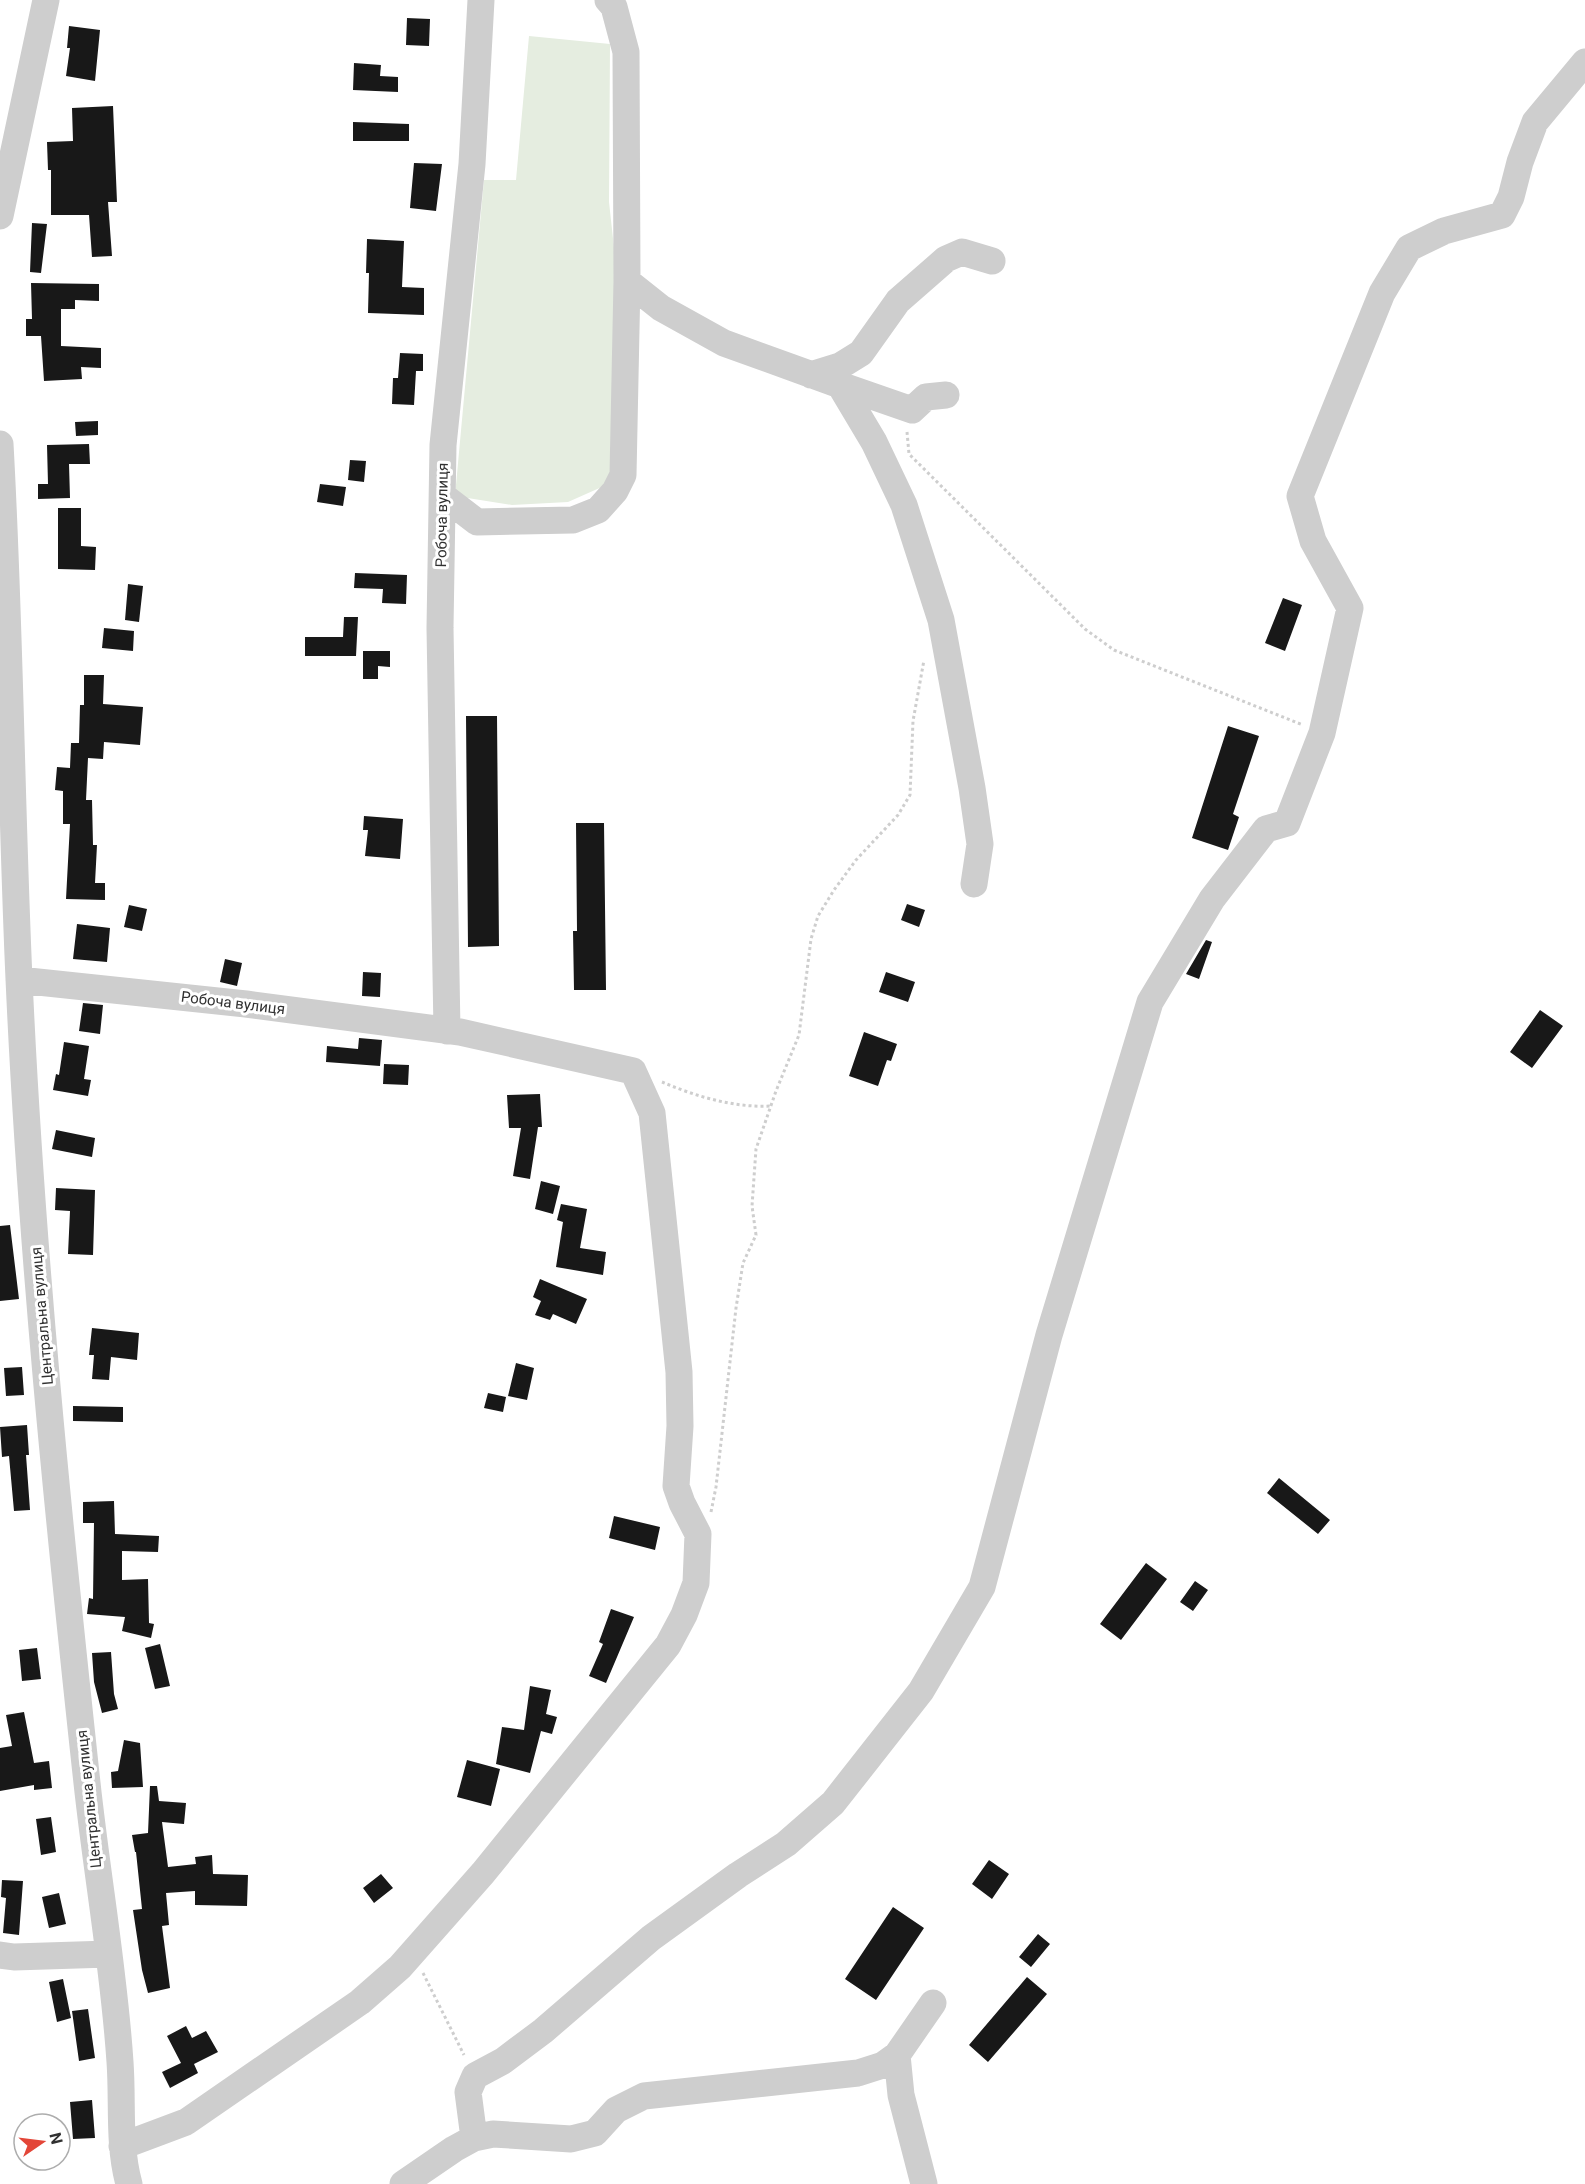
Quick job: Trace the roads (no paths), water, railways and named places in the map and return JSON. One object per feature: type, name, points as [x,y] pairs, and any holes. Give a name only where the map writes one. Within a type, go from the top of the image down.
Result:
[{"type":"street","points":[[0,216],[46,0]]},
{"type":"street","name":"Робоча вулиця","points":[[447,1031],[440,628],[443,445],[472,164],[481,0]]},
{"type":"street","points":[[443,496],[477,522],[573,520],[598,510],[615,491],[622,475],[627,281],[626,52],[614,7],[608,0]]},
{"type":"street","points":[[474,2138],[468,2092],[475,2076],[503,2061],[543,2031],[651,1938],[738,1875],[786,1844],[833,1803],[921,1691],[982,1587],[1048,1335],[1150,1002],[1212,899],[1266,829],[1287,823],[1322,733],[1350,608],[1313,541],[1300,496],[1304,485],[1382,293],[1408,248],[1444,231],[1502,215],[1511,197],[1520,162],[1535,122],[1585,62]]},
{"type":"street","points":[[811,375],[840,366],[861,353],[898,301],[946,259],[962,252],[992,261]]},
{"type":"street","points":[[627,281],[661,308],[724,343],[811,375],[912,410],[926,397],[946,394]]},
{"type":"street","points":[[840,385],[874,442],[904,505],[941,620],[980,844],[974,884]]},
{"type":"street","name":"Центральна вулиця","points":[[0,444],[8,600],[19,980],[38,1276],[63,1568],[96,1868],[109,1954],[120,2063],[122,2146],[129,2184]]},
{"type":"street","name":"Робоча вулиця","points":[[19,980],[246,1004],[447,1031],[633,1071],[652,1113],[679,1372],[680,1426],[676,1486],[698,1534],[696,1583],[684,1615],[668,1645],[483,1873],[400,1967],[360,2002],[205,2110],[186,2122],[122,2146]]},
{"type":"street","points":[[0,1955],[14,1958],[109,1954]]},
{"type":"street","points":[[403,2184],[474,2138],[493,2134],[571,2139],[595,2133],[616,2110],[644,2096],[858,2073],[883,2066],[897,2055],[933,2003]]},
{"type":"street","points":[[897,2055],[901,2095],[924,2184]]}]
